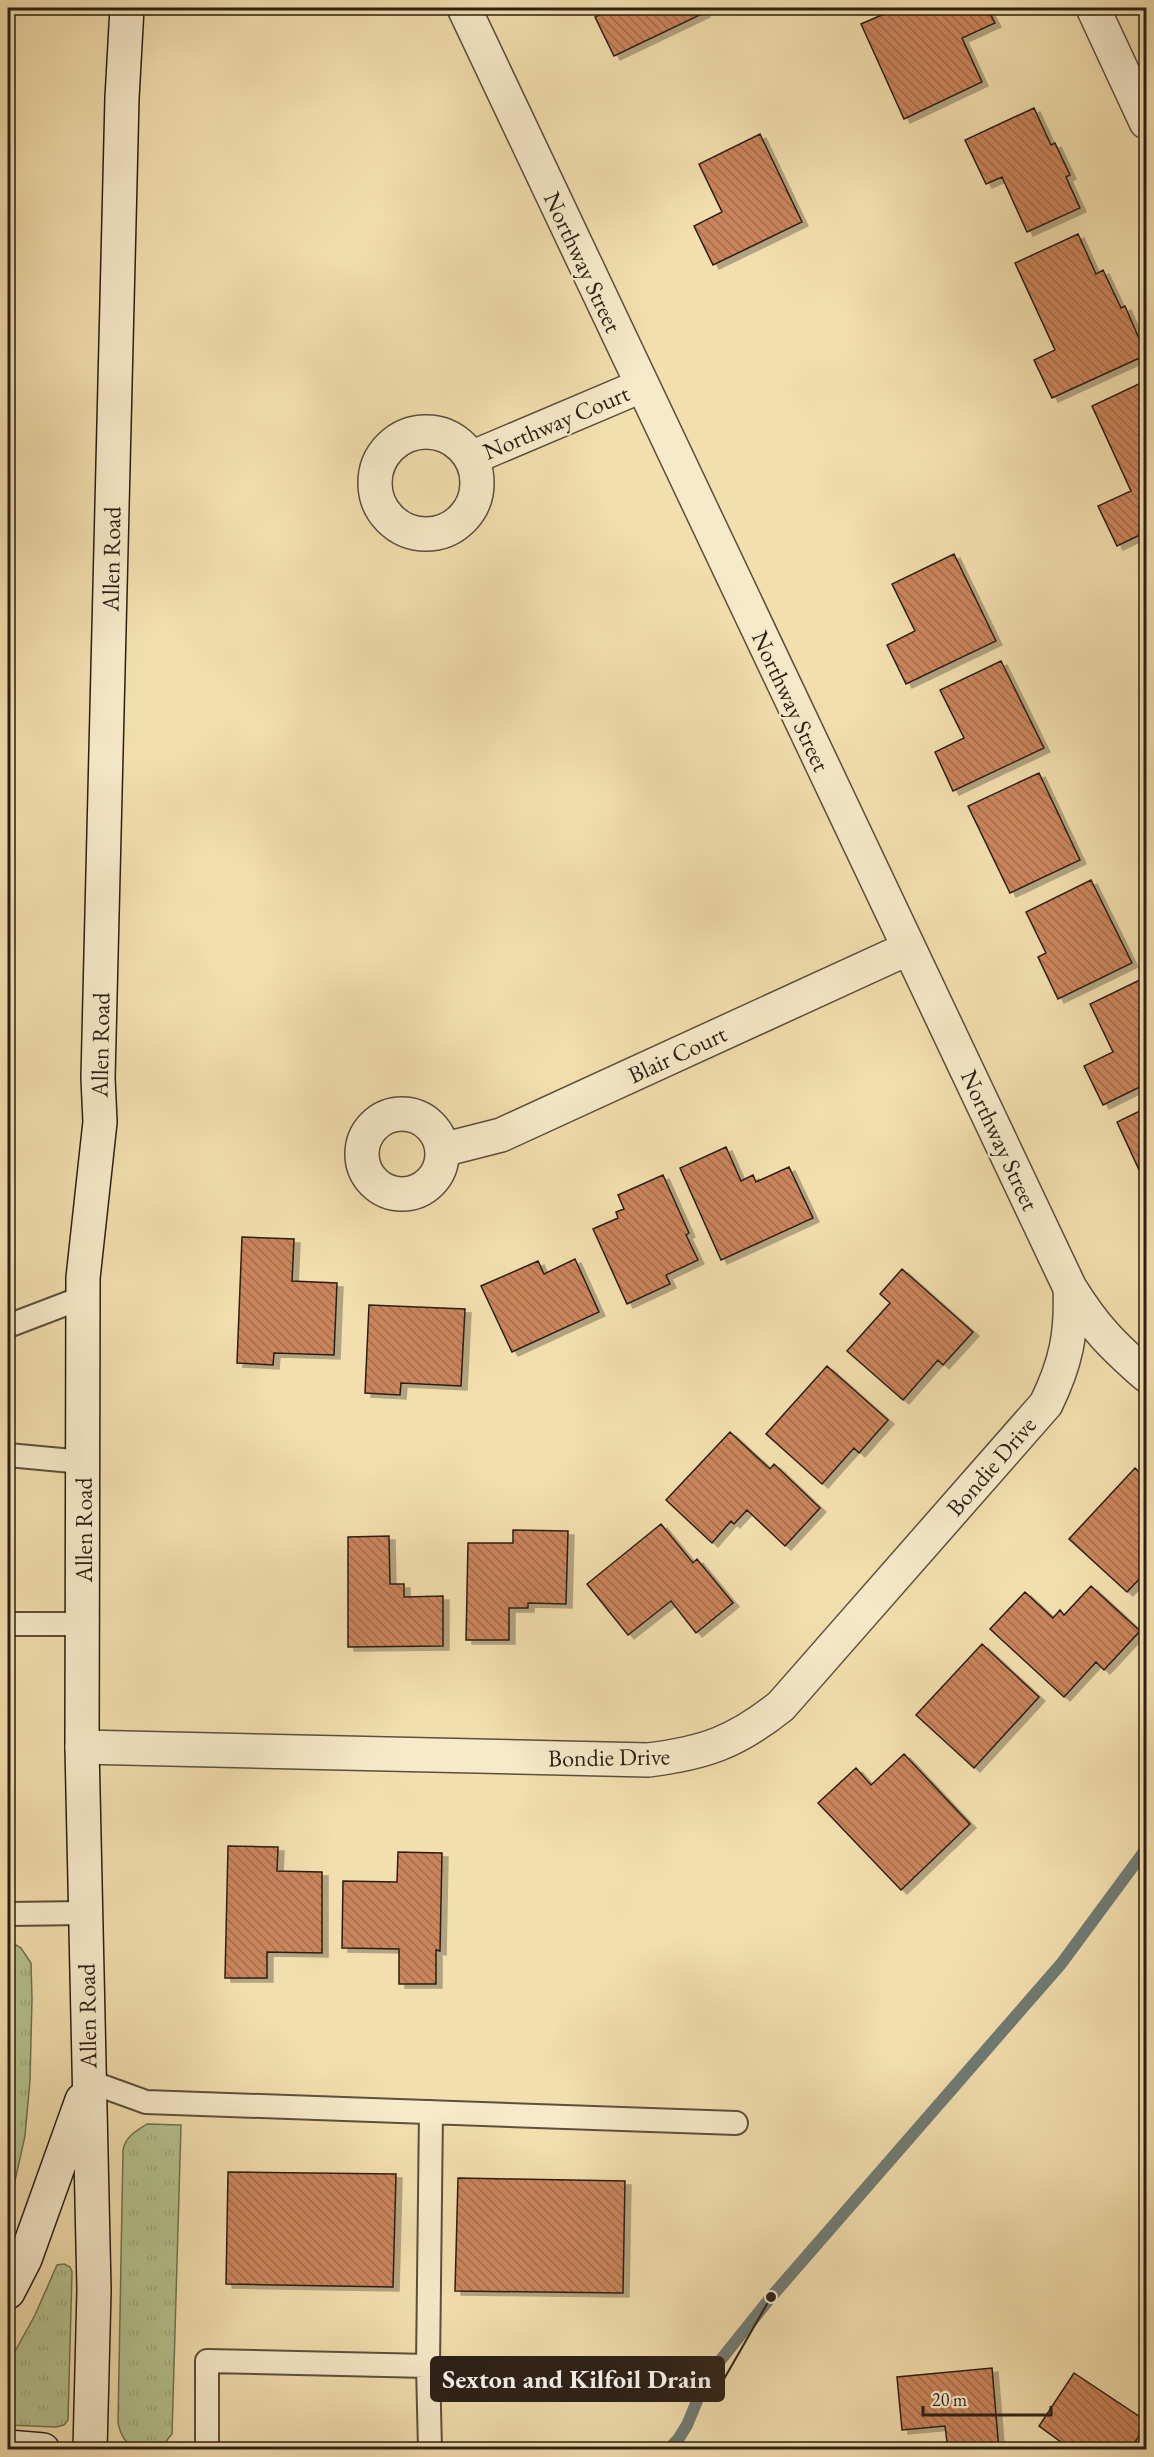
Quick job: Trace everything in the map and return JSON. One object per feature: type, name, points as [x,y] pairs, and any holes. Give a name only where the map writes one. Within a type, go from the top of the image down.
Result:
[{"type":"street","name":"Allen Road","points":[[90,2450],[94,2290],[82,1747],[84,1278],[100,1122],[99,1054],[120,170],[127,8]]},
{"type":"street","name":"Northway Street","points":[[464,8],[1070,1288],[1097,1328],[1111,1344],[1146,1375]]},
{"type":"street","points":[[1093,8],[1146,122]]},
{"type":"street","name":"Northway Court","points":[[471,458],[641,386]]},
{"type":"street","name":"Blair Court","points":[[442,1150],[501,1135],[909,948]]},
{"type":"street","name":"Bondie Drive","points":[[82,1747],[648,1760],[687,1756],[732,1740],[757,1725],[781,1706],[1046,1404],[1058,1379],[1067,1351],[1071,1323],[1070,1288]]},
{"type":"street","name":"Allen Road","points":[[8,2292],[26,2259],[88,2081]]},
{"type":"street","points":[[8,2447],[43,2450]]},
{"type":"lane","points":[[8,1326],[84,1297]]},
{"type":"lane","points":[[8,1455],[83,1462]]},
{"type":"lane","points":[[8,1624],[82,1624]]},
{"type":"lane","points":[[8,1914],[85,1913]]},
{"type":"lane","points":[[88,2081],[146,2102],[736,2123]]},
{"type":"lane","points":[[430,2450],[431,2112]]},
{"type":"lane","points":[[207,2450],[207,2361],[429,2366]]},
{"type":"green space","points":[[8,1940],[21,1948],[31,1963],[32,1999],[30,2080],[25,2136],[8,2212]]},
{"type":"green space","points":[[147,2124],[181,2125],[172,2434],[163,2445],[149,2449],[126,2441],[118,2423],[123,2150],[129,2138]]},
{"type":"green space","points":[[64,2264],[70,2267],[72,2272],[68,2420],[64,2425],[56,2427],[8,2425],[8,2364],[35,2315],[57,2265]]},
{"type":"building","points":[[614,8],[701,8],[704,13],[614,56],[595,17]]},
{"type":"building","points":[[898,8],[987,8],[995,23],[962,38],[982,82],[904,119],[861,24]]},
{"type":"building","points":[[1034,108],[1051,145],[1055,143],[1070,175],[1066,177],[1080,208],[1027,232],[1002,177],[986,184],[965,140]]},
{"type":"building","points":[[760,134],[802,222],[713,265],[694,226],[722,212],[699,164]]},
{"type":"building","points":[[1078,234],[1096,274],[1103,270],[1121,308],[1125,306],[1146,355],[1052,398],[1034,360],[1055,350],[1015,263]]},
{"type":"building","points":[[1143,382],[1146,388],[1146,532],[1117,546],[1098,506],[1131,491],[1092,406]]},
{"type":"building","points":[[954,554],[996,641],[906,684],[887,645],[915,631],[892,584]]},
{"type":"building","points":[[1001,661],[1044,748],[953,791],[935,752],[964,738],[940,690]]},
{"type":"building","points":[[1039,773],[1080,860],[1010,893],[968,806]]},
{"type":"building","points":[[1091,880],[1132,963],[1058,999],[1038,957],[1046,953],[1026,912]]},
{"type":"building","points":[[1146,977],[1146,1084],[1103,1105],[1084,1066],[1113,1052],[1090,1004]]},
{"type":"building","points":[[1146,1108],[1146,1185],[1117,1122]]},
{"type":"building","points":[[726,1147],[741,1181],[753,1175],[756,1182],[789,1167],[813,1218],[721,1260],[680,1168]]},
{"type":"building","points":[[663,1175],[689,1233],[686,1235],[698,1260],[666,1275],[670,1284],[627,1304],[593,1229],[618,1218],[616,1212],[624,1209],[618,1195]]},
{"type":"building","points":[[242,1237],[294,1239],[292,1281],[337,1283],[334,1355],[274,1353],[273,1365],[237,1363]]},
{"type":"building","points":[[575,1259],[599,1312],[512,1352],[481,1286],[538,1261],[544,1274]]},
{"type":"building","points":[[902,1269],[973,1332],[943,1365],[938,1360],[903,1400],[847,1351],[890,1303],[880,1294]]},
{"type":"building","points":[[369,1305],[465,1309],[461,1386],[401,1383],[400,1395],[365,1393]]},
{"type":"building","points":[[827,1366],[888,1420],[859,1453],[854,1448],[822,1484],[766,1434]]},
{"type":"building","points":[[730,1432],[770,1469],[774,1464],[820,1508],[785,1546],[747,1510],[734,1524],[731,1521],[712,1543],[666,1500]]},
{"type":"building","points":[[1135,1468],[1146,1479],[1146,1572],[1127,1592],[1069,1539]]},
{"type":"building","points":[[661,1524],[693,1563],[697,1559],[733,1603],[696,1633],[671,1601],[628,1635],[587,1584]]},
{"type":"building","points":[[513,1530],[568,1531],[566,1604],[528,1603],[528,1608],[509,1608],[509,1640],[466,1640],[468,1543],[513,1543]]},
{"type":"building","points":[[389,1536],[390,1584],[404,1584],[404,1597],[443,1596],[443,1646],[348,1647],[348,1537]]},
{"type":"building","points":[[1091,1586],[1140,1631],[1104,1670],[1096,1662],[1064,1697],[990,1629],[1025,1592],[1053,1618],[1060,1610],[1064,1615]]},
{"type":"building","points":[[982,1644],[1039,1697],[974,1768],[916,1715]]},
{"type":"building","points":[[904,1754],[970,1824],[901,1890],[818,1803],[856,1768],[871,1785]]},
{"type":"building","points":[[228,1846],[278,1847],[277,1871],[322,1872],[322,1953],[267,1952],[267,1978],[225,1978]]},
{"type":"building","points":[[398,1852],[442,1853],[440,1951],[436,1950],[436,1984],[399,1984],[399,1949],[342,1948],[343,1881],[397,1882]]},
{"type":"building","points":[[228,2172],[396,2174],[393,2287],[226,2284]]},
{"type":"building","points":[[458,2178],[625,2181],[623,2293],[455,2291]]},
{"type":"building","points":[[992,2368],[999,2450],[948,2450],[945,2426],[902,2430],[897,2377]]},
{"type":"building","points":[[1074,2373],[1146,2421],[1146,2425],[1130,2450],[1072,2450],[1039,2426]]},
{"type":"waterway","points":[[668,2450],[687,2425],[707,2377],[771,2297],[1061,1964],[1146,1849]]},
{"type":"place","name":"Sexton and Kilfoil Drain","points":[[771,2297]]}]
